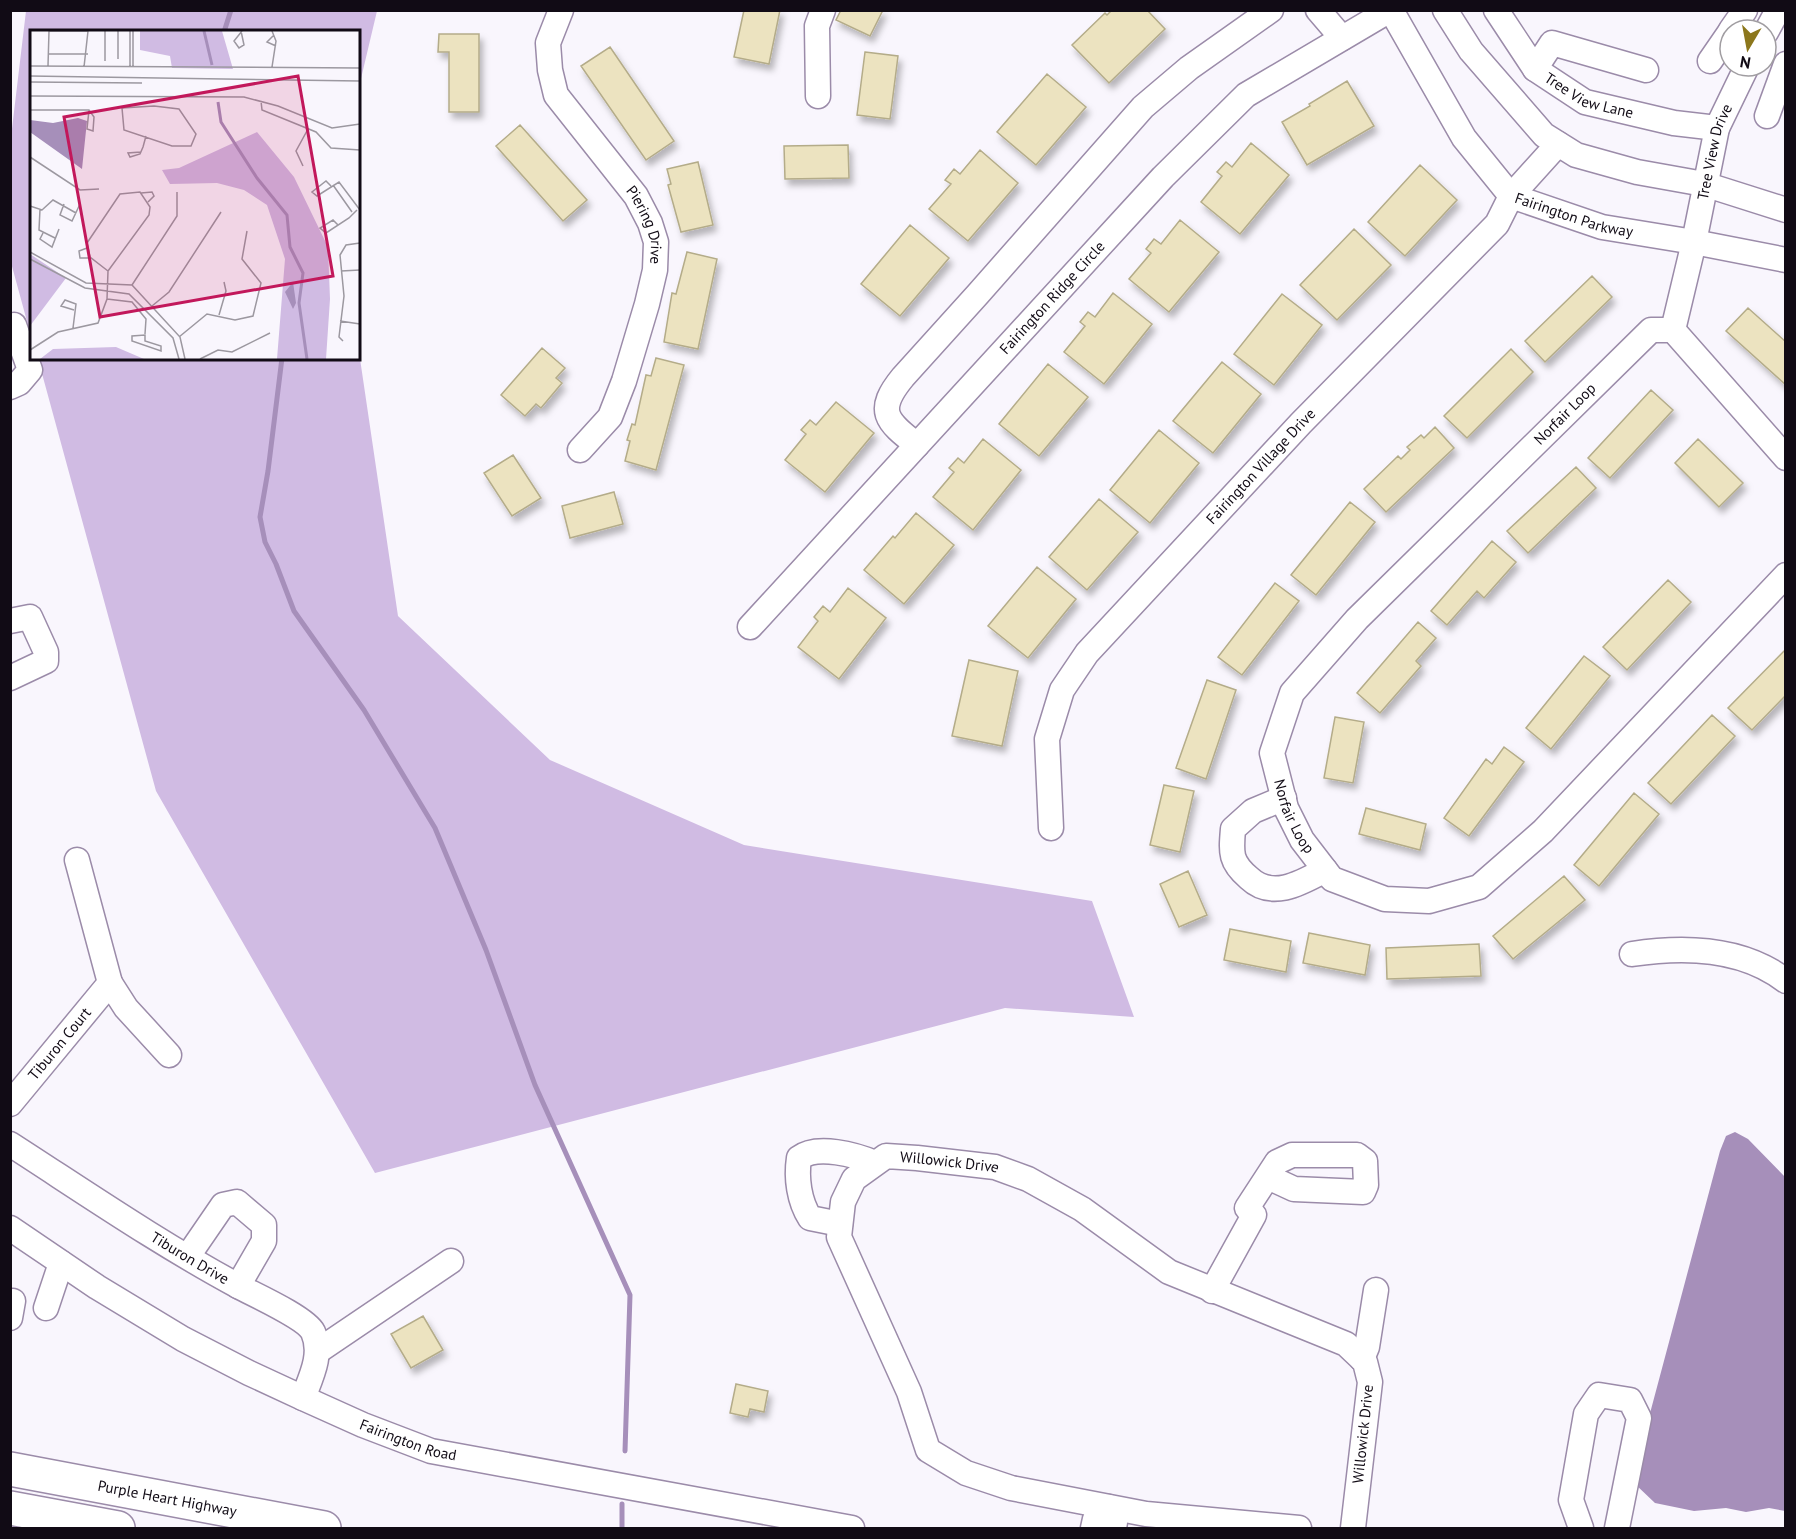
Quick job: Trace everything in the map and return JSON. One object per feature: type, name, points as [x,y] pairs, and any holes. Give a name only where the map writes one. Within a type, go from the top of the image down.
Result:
[{"type":"highway","name":"Purple Heart Highway","points":[[10,1469],[324,1528]]},
{"type":"highway","points":[[10,1508],[118,1528]]},
{"type":"street","name":"Piering Drive","points":[[561,10],[548,43],[550,70],[556,95],[636,196],[650,223],[656,242],[655,270],[624,381],[610,417],[580,450]]},
{"type":"street","points":[[818,96],[817,26],[823,10]]},
{"type":"street","points":[[917,445],[895,428],[887,418],[886,404],[893,389],[1143,107],[1189,68],[1271,10]]},
{"type":"street","points":[[1318,10],[1342,38]]},
{"type":"street","name":"Fairington Ridge Circle","points":[[750,627],[1163,177],[1246,95],[1391,10]]},
{"type":"street","name":"Fairington Parkway","points":[[1391,10],[1464,138],[1511,196],[1602,227],[1785,260]]},
{"type":"street","points":[[1445,10],[1471,51],[1544,135],[1576,155],[1616,166],[1704,184],[1785,210]]},
{"type":"street","name":"Tree View Lane","points":[[1496,10],[1534,69],[1585,102],[1674,123],[1717,128]]},
{"type":"street","points":[[1534,69],[1551,44],[1646,70]]},
{"type":"street","points":[[1710,62],[1718,50]]},
{"type":"street","points":[[1767,116],[1785,64]]},
{"type":"street","name":"Tree View Drive","points":[[1694,242],[1717,128],[1741,78]]},
{"type":"street","name":"Fairington Village Drive","points":[[1051,828],[1047,739],[1062,690],[1087,654],[1301,423],[1497,224],[1511,196],[1558,144]]},
{"type":"street","points":[[1694,242],[1673,330],[1784,454]]},
{"type":"street","points":[[10,326],[14,325],[30,370],[19,383],[10,387]]},
{"type":"street","name":"Norfair Loop","points":[[1673,330],[1651,330],[1358,619],[1292,693],[1272,753],[1286,808],[1302,840],[1332,879],[1385,899],[1429,901],[1479,887],[1543,831],[1785,576]]},
{"type":"street","points":[[10,678],[46,661],[45,652],[30,617],[13,620]]},
{"type":"street","points":[[1284,798],[1253,811],[1233,829],[1231,851],[1236,867],[1256,885],[1271,890],[1299,885],[1325,870]]},
{"type":"street","points":[[77,860],[110,983],[126,1008],[169,1055]]},
{"type":"street","points":[[1632,954],[1679,949],[1710,951],[1757,964],[1773,971],[1785,981]]},
{"type":"street","name":"Tiburon Court","points":[[10,1104],[110,983]]},
{"type":"street","name":"Tiburon Drive","points":[[10,1144],[188,1256],[292,1315],[312,1330],[318,1351]]},
{"type":"street","points":[[840,1224],[810,1218],[802,1205],[799,1158],[805,1154],[838,1152],[858,1156],[875,1164]]},
{"type":"street","name":"Willowick Drive","points":[[1299,1528],[1158,1516],[1111,1518],[966,1473],[928,1450],[909,1392],[839,1237],[843,1202],[854,1179],[886,1156],[995,1167],[1028,1179],[1082,1209],[1169,1272],[1346,1344],[1365,1362],[1370,1382],[1353,1528]]},
{"type":"street","points":[[1212,1291],[1254,1215],[1247,1209],[1268,1177]]},
{"type":"street","points":[[188,1256],[223,1205],[237,1202],[264,1225],[264,1241],[238,1286]]},
{"type":"street","name":"Fairington Road","points":[[10,1228],[97,1287],[183,1339],[303,1398],[363,1425],[431,1451],[852,1528]]},
{"type":"street","points":[[303,1398],[312,1376],[318,1351],[451,1261]]},
{"type":"street","points":[[46,1308],[61,1263]]},
{"type":"street","points":[[1362,1359],[1367,1347],[1376,1290]]},
{"type":"street","points":[[1581,1528],[1571,1500],[1586,1414],[1599,1395],[1630,1400],[1639,1418],[1617,1528]]},
{"type":"street","points":[[1093,1528],[1095,1519],[1111,1518]]},
{"type":"shaded area","points":[[26,10],[377,11],[360,83],[360,30],[30,30],[30,332],[10,259],[11,137]]},
{"type":"shaded area","points":[[360,359],[398,616],[550,760],[744,845],[1092,901],[1134,1017],[1005,1008],[375,1173],[156,791],[38,360]]},
{"type":"shaded area","points":[[1735,1132],[1748,1139],[1785,1177],[1785,1511],[1769,1508],[1746,1512],[1726,1508],[1694,1511],[1655,1503],[1635,1484],[1637,1462],[1720,1151],[1726,1136]]},
{"type":"building","points":[[744,10],[780,10],[769,64],[734,57]]},
{"type":"building","points":[[841,10],[883,10],[870,36],[836,20]]},
{"type":"building","points":[[1112,10],[1147,10],[1165,29],[1109,83],[1072,45],[1105,13],[1107,15]]},
{"type":"building","points":[[439,34],[479,34],[479,112],[449,112],[449,52],[438,52]]},
{"type":"building","points":[[610,47],[674,141],[646,160],[581,66]]},
{"type":"building","points":[[865,52],[898,56],[890,119],[857,115]]},
{"type":"building","points":[[1047,74],[1086,107],[1036,165],[997,132]]},
{"type":"building","points":[[1347,81],[1374,126],[1307,165],[1282,122]]},
{"type":"building","points":[[520,125],[587,200],[563,221],[496,146]]},
{"type":"building","points":[[1251,143],[1289,175],[1240,234],[1201,202],[1222,176],[1217,172],[1226,162],[1232,167]]},
{"type":"building","points":[[848,145],[849,178],[785,179],[784,146]]},
{"type":"building","points":[[980,150],[1018,183],[968,241],[929,209],[951,184],[945,180],[954,169],[960,174]]},
{"type":"building","points":[[698,162],[713,225],[681,232],[668,185],[671,184],[667,169]]},
{"type":"building","points":[[1420,165],[1457,200],[1405,256],[1368,222]]},
{"type":"building","points":[[1180,220],[1219,252],[1169,312],[1129,279],[1151,253],[1146,249],[1154,239],[1161,244]]},
{"type":"building","points":[[910,225],[949,258],[900,316],[861,284]]},
{"type":"building","points":[[1354,229],[1391,265],[1337,320],[1300,285]]},
{"type":"building","points":[[687,252],[717,259],[698,349],[664,342],[672,293],[676,294]]},
{"type":"building","points":[[1592,276],[1612,297],[1545,362],[1525,341]]},
{"type":"building","points":[[1113,293],[1152,324],[1104,384],[1064,352],[1085,326],[1080,322],[1088,312],[1095,317]]},
{"type":"building","points":[[1282,294],[1322,325],[1274,385],[1234,354]]},
{"type":"building","points":[[1748,308],[1786,342],[1786,385],[1726,331]]},
{"type":"building","points":[[542,348],[565,368],[556,378],[562,383],[541,408],[536,404],[525,416],[501,395]]},
{"type":"building","points":[[1511,349],[1533,372],[1467,438],[1444,416]]},
{"type":"building","points":[[656,358],[684,365],[656,470],[625,461],[630,441],[627,440],[632,424],[635,425],[646,375],[651,376]]},
{"type":"building","points":[[1222,362],[1261,394],[1213,453],[1173,421]]},
{"type":"building","points":[[1048,364],[1088,397],[1039,456],[999,424]]},
{"type":"building","points":[[1651,390],[1673,410],[1610,478],[1588,458]]},
{"type":"building","points":[[836,402],[874,433],[825,492],[785,460],[806,434],[801,430],[810,420],[816,425]]},
{"type":"building","points":[[1435,427],[1454,448],[1386,512],[1364,489],[1398,456],[1401,459],[1410,450],[1407,447],[1421,435],[1424,438]]},
{"type":"building","points":[[1159,430],[1199,463],[1150,523],[1110,490]]},
{"type":"building","points":[[983,439],[1021,470],[973,530],[933,497],[954,472],[949,468],[958,458],[964,463]]},
{"type":"building","points":[[1698,439],[1743,483],[1719,507],[1675,463]]},
{"type":"building","points":[[513,455],[541,498],[512,516],[484,473]]},
{"type":"building","points":[[1576,467],[1596,488],[1528,553],[1507,531]]},
{"type":"building","points":[[614,492],[623,524],[570,538],[562,506]]},
{"type":"building","points":[[1099,499],[1138,532],[1087,590],[1049,557]]},
{"type":"building","points":[[1350,502],[1375,522],[1316,595],[1291,575]]},
{"type":"building","points":[[916,513],[954,545],[904,604],[864,570]]},
{"type":"building","points":[[1492,541],[1516,562],[1484,598],[1477,591],[1447,625],[1431,611]]},
{"type":"building","points":[[1037,567],[1076,599],[1028,658],[988,626]]},
{"type":"building","points":[[1668,580],[1691,602],[1627,670],[1603,647]]},
{"type":"building","points":[[1275,583],[1299,601],[1242,675],[1218,657]]},
{"type":"building","points":[[848,588],[886,618],[839,679],[798,647],[818,621],[814,617],[823,606],[830,612]]},
{"type":"building","points":[[1418,622],[1436,638],[1416,661],[1421,666],[1380,713],[1357,693]]},
{"type":"building","points":[[1786,649],[1786,695],[1752,730],[1728,708]]},
{"type":"building","points":[[1584,656],[1610,676],[1551,749],[1526,728]]},
{"type":"building","points":[[969,660],[1018,671],[1002,746],[952,736]]},
{"type":"building","points":[[1207,680],[1236,690],[1206,779],[1176,768]]},
{"type":"building","points":[[1712,715],[1735,736],[1671,804],[1648,783]]},
{"type":"building","points":[[1335,717],[1364,722],[1353,783],[1324,778]]},
{"type":"building","points":[[1504,747],[1524,762],[1469,836],[1444,818],[1486,759],[1492,764]]},
{"type":"building","points":[[1164,785],[1194,791],[1180,852],[1150,845]]},
{"type":"building","points":[[1634,793],[1659,814],[1599,886],[1574,865]]},
{"type":"building","points":[[1366,808],[1426,824],[1420,850],[1359,834]]},
{"type":"building","points":[[1188,871],[1207,915],[1179,927],[1160,884]]},
{"type":"building","points":[[1564,876],[1585,900],[1513,959],[1493,936]]},
{"type":"building","points":[[1230,929],[1291,941],[1286,972],[1224,960]]},
{"type":"building","points":[[1309,933],[1370,945],[1365,975],[1303,963]]},
{"type":"building","points":[[1479,944],[1481,976],[1387,979],[1386,948]]},
{"type":"building","points":[[423,1316],[443,1350],[411,1368],[391,1334]]},
{"type":"building","points":[[736,1384],[768,1391],[764,1412],[750,1409],[748,1417],[730,1413]]},
{"type":"waterway","points":[[225,30],[231,10]]},
{"type":"waterway","points":[[282,360],[260,517],[265,542],[294,611],[364,710],[435,828],[486,950],[535,1085],[630,1295],[625,1451]]},
{"type":"waterway","points":[[622,1504],[622,1528]]}]
